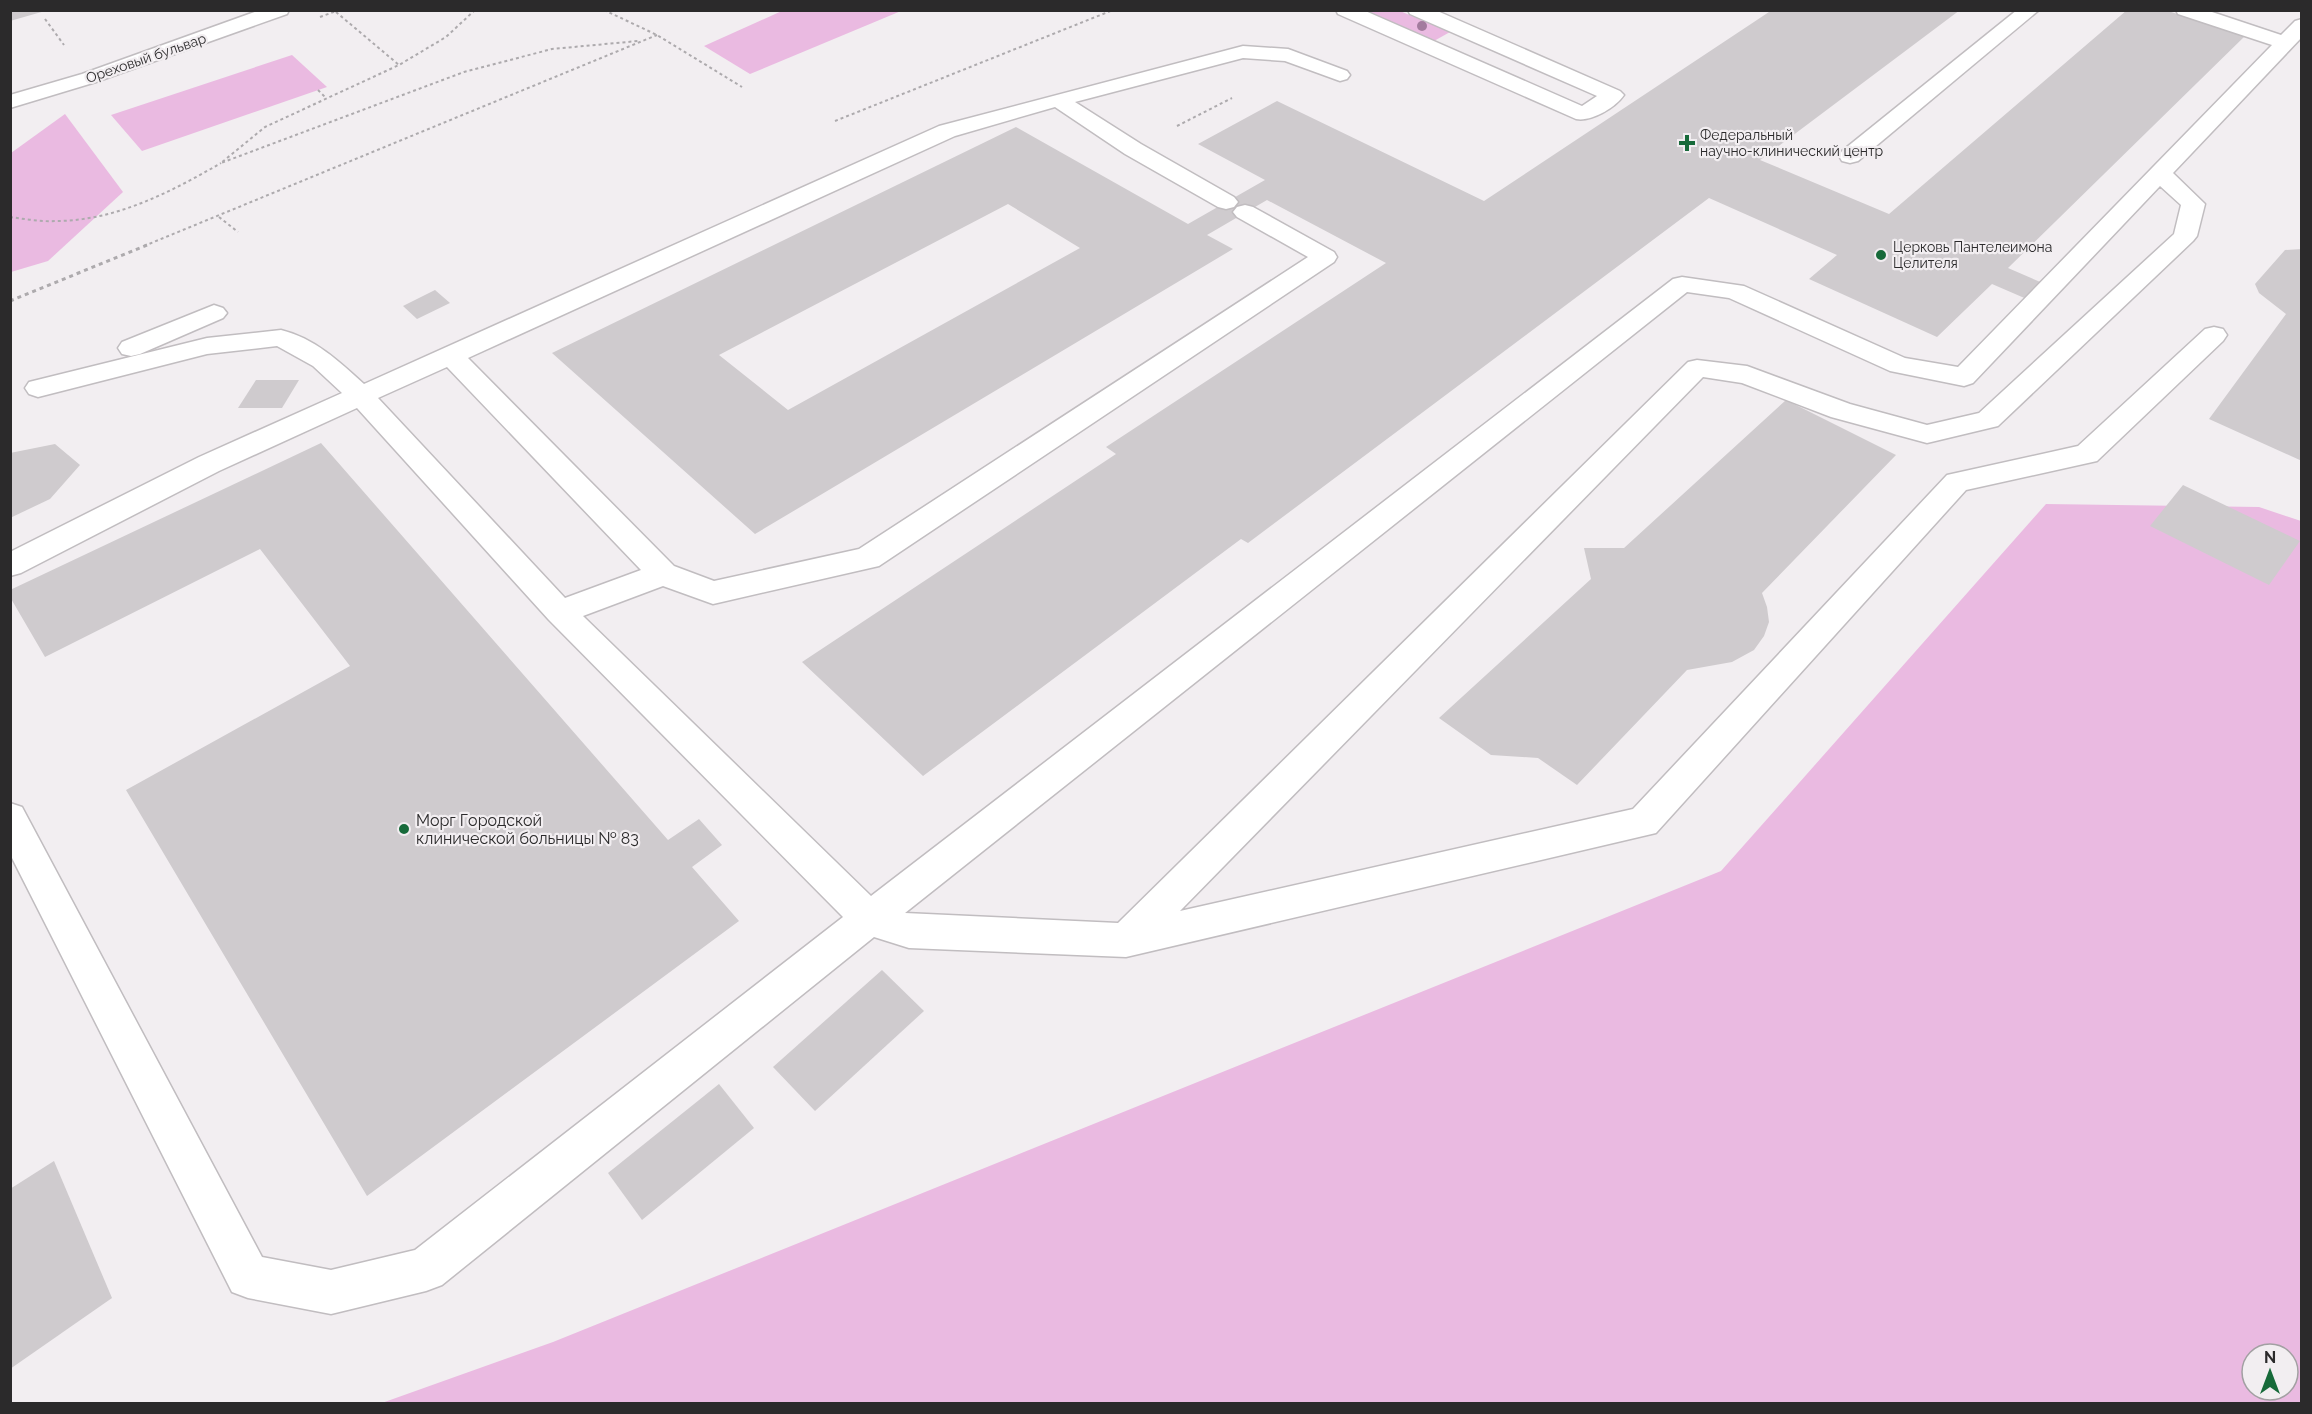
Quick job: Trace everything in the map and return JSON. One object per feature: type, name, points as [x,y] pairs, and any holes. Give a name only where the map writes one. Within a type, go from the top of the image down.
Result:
[{"type":"street","name":"Ореховый бульвар","points":[[10,102],[89,78],[280,10]]},
{"type":"street","points":[[1345,10],[1584,114],[1613,95],[1417,10]]},
{"type":"street","points":[[1850,156],[2031,10]]},
{"type":"street","points":[[2185,10],[2292,34]]},
{"type":"street","points":[[10,818],[248,1276],[331,1292],[426,1269],[869,919],[1682,284],[1736,291],[1899,365],[1964,377],[2292,34]]},
{"type":"street","points":[[10,565],[209,464],[362,397],[947,131],[1243,52],[1288,55],[1340,75]]},
{"type":"street","points":[[451,356],[663,574],[712,593],[868,558],[1326,257],[1132,149],[1058,100]]},
{"type":"street","points":[[1126,940],[1697,368],[1747,375],[1841,411],[1927,434],[1988,420],[2185,236],[2193,204],[2159,172]]},
{"type":"street","points":[[214,313],[28,391],[207,346],[281,338],[322,360],[362,397],[560,612],[869,919],[909,931],[1126,940],[1644,822],[1958,482],[2087,454],[2214,335]]},
{"type":"street","points":[[560,612],[663,574]]},
{"type":"path","points":[[339,10],[336,12],[399,65]]},
{"type":"path","points":[[221,163],[265,127],[399,65],[446,37],[475,10]]},
{"type":"path","points":[[604,10],[657,35],[742,87]]},
{"type":"path","points":[[835,121],[1113,10]]},
{"type":"path","points":[[10,301],[657,35]]},
{"type":"path","points":[[10,217],[66,221],[95,216],[166,194],[221,163],[464,72],[552,49],[638,41]]},
{"type":"path","points":[[318,90],[326,97]]},
{"type":"path","points":[[219,217],[238,232]]},
{"type":"shaded area","points":[[784,10],[901,11],[750,74],[704,46]]},
{"type":"shaded area","points":[[1364,11],[1400,11],[1450,32],[1434,41]]},
{"type":"shaded area","points":[[292,55],[327,87],[142,151],[111,115]]},
{"type":"shaded area","points":[[65,114],[123,192],[48,261],[11,272],[11,153]]},
{"type":"shaded area","points":[[2046,504],[2259,507],[2301,521],[2301,1403],[379,1404],[553,1342],[1721,871]]},
{"type":"building","points":[[10,10],[45,10],[45,11],[10,21]]},
{"type":"building","points":[[1772,10],[1960,10],[1760,160],[1889,214],[2127,10],[2165,10],[2245,36],[2008,268],[2045,284],[2029,300],[1992,284],[1937,337],[1809,279],[1837,255],[1709,198],[1248,543],[1241,539],[923,776],[802,662],[1116,454],[1106,447],[1386,263],[1267,200],[1207,235],[1233,249],[755,534],[552,353],[1016,127],[1188,224],[1265,180],[1198,144],[1277,101],[1484,201]],"holes":[[[1008,204],[1080,248],[788,410],[719,355]]]},
{"type":"building","points":[[2302,249],[2302,461],[2209,419],[2286,314],[2259,293],[2255,284],[2285,250]]},
{"type":"building","points":[[435,290],[450,303],[417,319],[403,306]]},
{"type":"building","points":[[256,380],[299,380],[282,408],[238,408]]},
{"type":"building","points":[[1786,400],[1896,455],[1762,593],[1769,622],[1764,636],[1754,650],[1732,662],[1687,670],[1577,785],[1538,758],[1491,755],[1439,718],[1591,579],[1584,548],[1624,548]]},
{"type":"building","name":"Морг Городской клинической больницы № 83","points":[[321,443],[668,840],[699,819],[722,845],[692,867],[739,921],[367,1196],[126,790],[350,666],[260,549],[45,657],[10,597],[10,590]]},
{"type":"building","points":[[55,444],[80,465],[50,499],[10,518],[10,453]]},
{"type":"building","points":[[2183,485],[2300,541],[2269,585],[2150,526]]},
{"type":"building","points":[[882,970],[924,1011],[815,1111],[773,1067]]},
{"type":"building","points":[[719,1084],[754,1128],[642,1220],[608,1173]]},
{"type":"building","points":[[54,1161],[112,1298],[10,1369],[10,1189]]},
{"type":"place","name":"Федеральный научно-клинический центр","points":[[1687,143]]},
{"type":"place","name":"Церковь Пантелеимона Целителя","points":[[1881,255]]},
{"type":"place","name":"Морг Городской клинической больницы № 83","points":[[404,829]]}]
